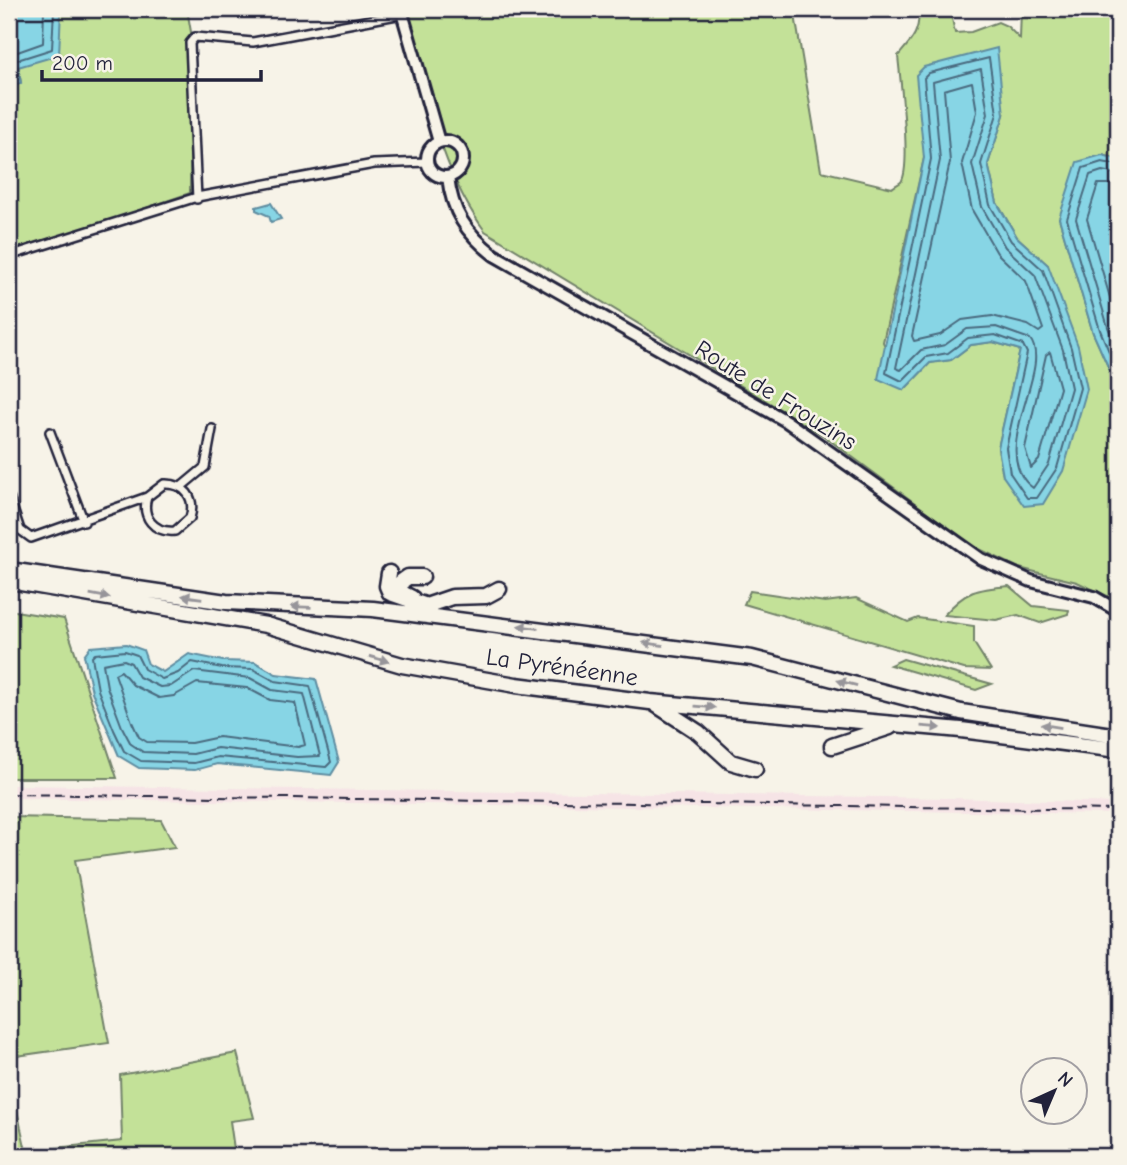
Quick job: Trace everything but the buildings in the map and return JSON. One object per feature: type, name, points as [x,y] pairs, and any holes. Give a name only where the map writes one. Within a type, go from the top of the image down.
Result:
[{"type":"highway","name":"La Pyrénéenne","points":[[9,570],[226,602],[407,613],[752,658],[961,712],[1118,736]]},
{"type":"highway","points":[[389,573],[387,586],[390,593],[397,597],[486,596],[499,589]]},
{"type":"highway","points":[[422,577],[408,577],[401,582],[400,592],[457,619]]},
{"type":"highway","name":"La Pyrénéenne","points":[[9,581],[266,625],[413,668],[516,685],[650,702],[900,724],[1118,750]]},
{"type":"highway","points":[[407,613],[452,597]]},
{"type":"highway","points":[[650,702],[681,719],[730,762],[755,769]]},
{"type":"highway","points":[[832,746],[900,724]]},
{"type":"main road","points":[[401,11],[439,142]]},
{"type":"main road","points":[[439,142],[451,142],[463,155],[458,172],[447,177],[436,175],[427,162],[429,150],[439,142]]},
{"type":"main road","name":"Route de Frouzins","points":[[447,177],[453,207],[460,221],[494,255],[786,421],[981,559],[1031,581],[1094,597],[1118,611]]},
{"type":"street","points":[[197,200],[190,43],[195,37],[253,42],[401,11]]},
{"type":"street","points":[[9,256],[197,200],[374,164],[427,162]]},
{"type":"street","points":[[181,486],[205,467],[212,429]]},
{"type":"street","points":[[50,432],[83,522]]},
{"type":"street","points":[[9,498],[20,530],[31,538],[83,522],[147,497],[164,484],[181,486],[190,496],[192,510],[188,522],[175,531],[160,530],[153,526],[145,511],[147,497]]},
{"type":"shaded area","points":[[9,785],[950,798],[1118,803],[1118,814],[9,798]]},
{"type":"green space","points":[[61,9],[187,9],[191,32],[190,193],[9,255],[9,86],[21,82],[18,67]]},
{"type":"green space","points":[[404,9],[794,9],[821,171],[892,188],[901,182],[905,159],[898,56],[914,35],[918,23],[918,9],[950,9],[955,33],[971,32],[998,22],[1007,26],[1020,39],[1021,9],[1118,9],[1118,159],[1102,155],[1059,218],[1093,333],[1118,389],[1118,601],[1077,582],[1019,568],[973,546],[824,436],[485,231],[455,181],[444,153]],"holes":[[[1004,115],[988,164],[997,203],[1017,237],[1048,265],[1003,476],[998,448],[1020,350],[993,342],[971,345],[951,360],[930,363],[904,390],[883,342],[924,158]]]},
{"type":"green space","points":[[1009,586],[1033,606],[1069,610],[1068,614],[1040,623],[1018,615],[996,620],[944,615],[959,600],[973,592]]},
{"type":"green space","points":[[750,591],[825,602],[856,598],[908,622],[918,618],[974,626],[974,643],[991,670],[964,669],[744,604]]},
{"type":"green space","points":[[9,610],[64,619],[117,778],[9,778]]},
{"type":"green space","points":[[903,659],[992,684],[976,690],[890,665]]},
{"type":"green space","points":[[9,817],[161,820],[175,847],[75,860],[109,1043],[9,1057]]},
{"type":"green space","points":[[237,1053],[254,1118],[230,1121],[235,1156],[9,1156],[9,1074],[26,1151],[122,1141],[120,1075]]},
{"type":"water","points":[[9,9],[61,9],[59,55],[18,67],[21,83],[9,86]]},
{"type":"water","points":[[997,48],[1004,115],[988,164],[997,203],[1017,237],[1048,265],[1078,346],[1087,389],[1063,471],[1043,504],[1024,506],[1003,476],[998,448],[1020,350],[993,342],[971,345],[951,360],[930,363],[904,390],[878,379],[924,158],[916,75],[924,67]]},
{"type":"water","points":[[1102,155],[1118,159],[1118,389],[1093,333],[1059,218],[1077,162]]},
{"type":"water","points":[[271,203],[281,219],[271,222],[269,216],[256,210],[256,207]]},
{"type":"water","points":[[126,644],[143,650],[148,664],[163,672],[189,654],[223,661],[255,662],[276,674],[316,679],[339,762],[331,775],[217,764],[195,770],[139,768],[119,756],[92,692],[84,655],[90,647]]},
{"type":"railway","points":[[9,794],[1118,810]]}]
